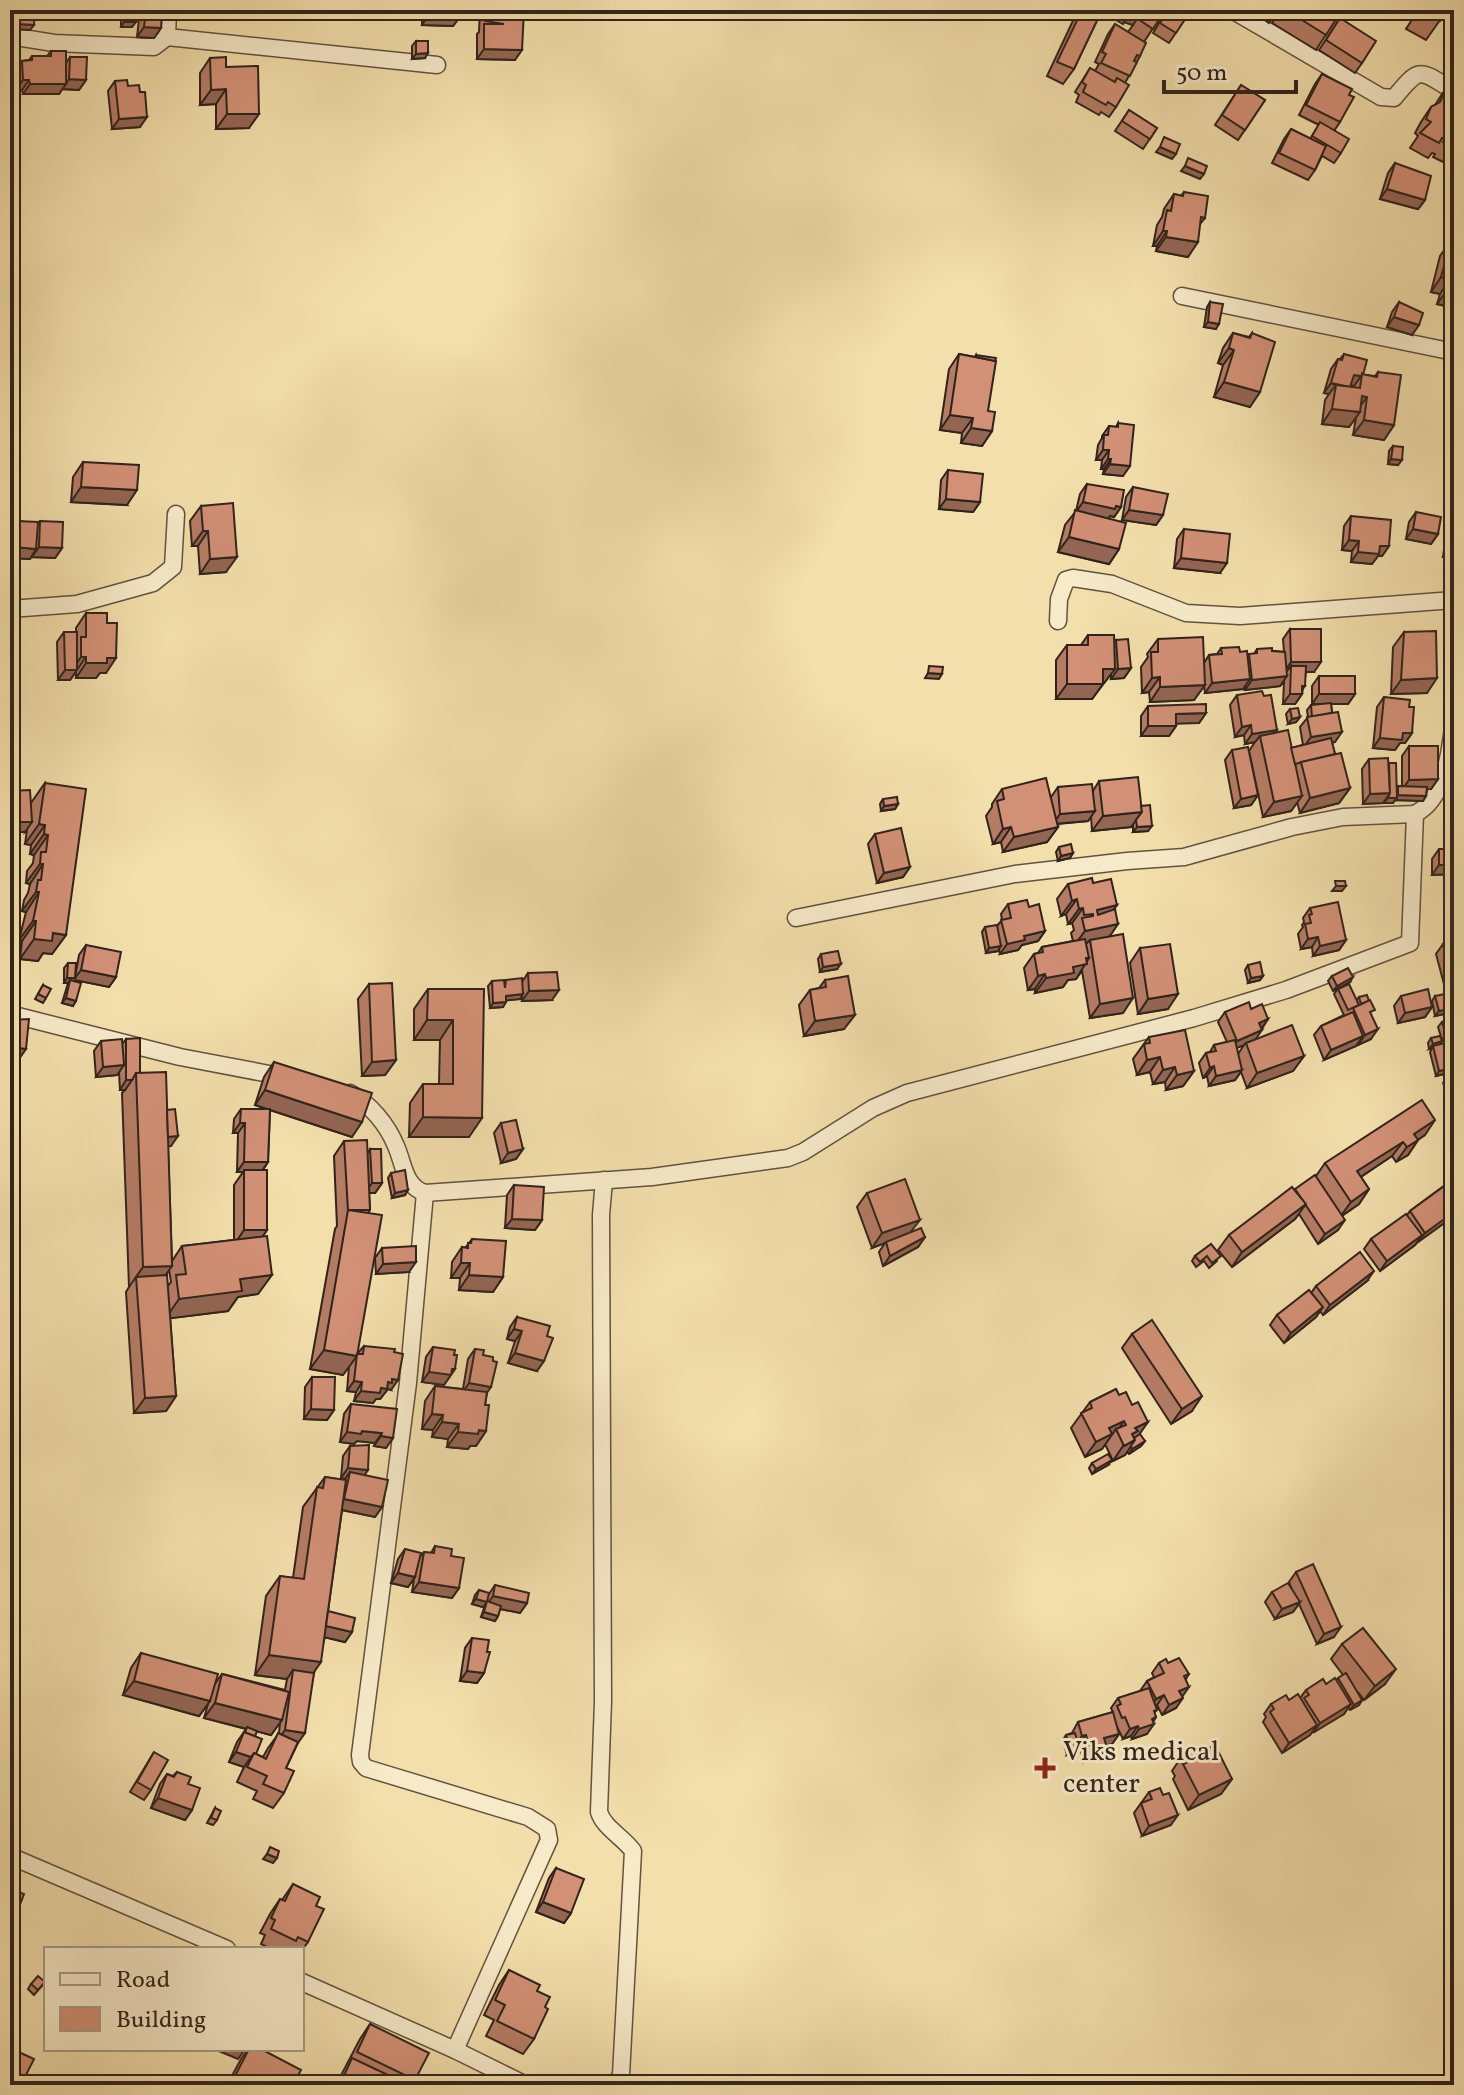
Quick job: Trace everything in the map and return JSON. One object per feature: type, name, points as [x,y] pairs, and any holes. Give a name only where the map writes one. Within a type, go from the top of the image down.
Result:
[{"type":"street","points":[[10,36],[54,43],[144,49],[162,44],[167,37],[168,10]]},
{"type":"street","points":[[1232,10],[1381,97],[1394,98],[1412,76],[1419,73],[1454,91]]},
{"type":"street","points":[[167,37],[437,65]]},
{"type":"street","points":[[1182,296],[1454,352]]},
{"type":"street","points":[[10,609],[77,604],[153,583],[173,567],[176,514]]},
{"type":"street","points":[[1058,621],[1061,587],[1066,580],[1073,578],[1112,584],[1186,613],[1240,616],[1454,600]]},
{"type":"street","points":[[796,918],[1015,874],[1175,858],[1343,817],[1415,814],[1427,808],[1436,792],[1449,757],[1454,720]]},
{"type":"street","points":[[1436,792],[1454,793]]},
{"type":"street","points":[[335,1087],[364,1101],[372,1110],[396,1146],[414,1188],[425,1193],[652,1177],[788,1158],[803,1152],[873,1108],[907,1093],[1194,1018],[1286,990],[1408,945],[1412,938],[1415,814]]},
{"type":"street","points":[[10,1014],[180,1057],[301,1079]]},
{"type":"street","points":[[604,1180],[601,1215],[603,1701],[599,1812],[602,1821],[633,1851],[621,2075],[615,2085]]},
{"type":"street","points":[[425,1193],[408,1383],[361,1762],[366,1768],[528,1817],[547,1829],[549,1840],[455,2050]]},
{"type":"street","points":[[10,1856],[222,1947]]},
{"type":"street","points":[[304,1983],[528,2085]]},
{"type":"building","points":[[20,10],[35,10],[34,25],[19,24]]},
{"type":"building","points":[[125,10],[136,10],[136,22],[124,22]]},
{"type":"building","points":[[146,10],[162,10],[161,28],[144,27]]},
{"type":"building","points":[[486,10],[524,10],[522,50],[484,49],[484,24],[504,24],[485,21]]},
{"type":"building","points":[[1082,10],[1102,10],[1074,69],[1057,62]]},
{"type":"building","points":[[1143,10],[1165,10],[1153,29],[1138,19]]},
{"type":"building","points":[[1168,10],[1191,10],[1176,33],[1160,23]]},
{"type":"building","points":[[1286,10],[1342,10],[1326,35]]},
{"type":"building","points":[[1422,10],[1447,10],[1440,21]]},
{"type":"building","points":[[1340,18],[1376,41],[1362,63],[1326,40]]},
{"type":"building","points":[[1115,24],[1146,43],[1134,61],[1137,62],[1130,76],[1101,63],[1106,54],[1102,52]]},
{"type":"building","points":[[416,41],[428,41],[428,53],[416,54]]},
{"type":"building","points":[[51,51],[66,51],[66,84],[30,84],[29,80],[23,80],[22,61],[32,60],[32,56],[51,56]]},
{"type":"building","points":[[70,57],[87,57],[86,80],[69,79]]},
{"type":"building","points":[[226,57],[226,67],[258,66],[259,114],[227,114],[226,89],[211,90],[210,58]]},
{"type":"building","points":[[1090,68],[1115,82],[1117,78],[1129,85],[1116,107],[1083,92],[1086,85],[1082,82]]},
{"type":"building","points":[[1322,74],[1352,89],[1349,95],[1354,97],[1340,122],[1306,105]]},
{"type":"building","points":[[127,80],[128,86],[139,85],[140,92],[145,92],[147,117],[119,119],[115,81]]},
{"type":"building","points":[[1241,85],[1265,100],[1245,130],[1222,115]]},
{"type":"building","points":[[1446,88],[1454,92],[1454,148],[1443,142],[1445,139],[1442,138],[1439,143],[1420,133],[1431,122],[1426,119],[1431,107],[1440,102]]},
{"type":"building","points":[[1129,110],[1157,128],[1150,139],[1122,121]]},
{"type":"building","points":[[1320,122],[1349,139],[1341,153],[1312,136]]},
{"type":"building","points":[[1291,129],[1326,146],[1315,170],[1279,153]]},
{"type":"building","points":[[1164,137],[1180,144],[1176,154],[1160,147]]},
{"type":"building","points":[[1188,158],[1207,166],[1204,174],[1185,166]]},
{"type":"building","points":[[1395,163],[1431,176],[1425,200],[1387,189]]},
{"type":"building","points":[[1184,192],[1208,196],[1198,242],[1166,237],[1167,231],[1163,231],[1174,194],[1183,196]]},
{"type":"building","points":[[1451,241],[1454,242],[1454,291],[1448,289],[1450,279],[1441,277]]},
{"type":"building","points":[[1210,302],[1223,304],[1219,324],[1208,322]]},
{"type":"building","points":[[1399,302],[1423,313],[1419,325],[1394,317]]},
{"type":"building","points":[[1233,333],[1250,338],[1252,333],[1275,342],[1260,392],[1224,382],[1234,350],[1229,348]]},
{"type":"building","points":[[959,354],[996,361],[988,411],[995,412],[992,431],[971,428],[973,418],[950,415]]},
{"type":"building","points":[[1344,354],[1367,360],[1363,375],[1354,375],[1350,387],[1331,383],[1338,359],[1342,360]]},
{"type":"building","points":[[976,355],[996,358],[995,361]]},
{"type":"building","points":[[1378,372],[1401,375],[1394,425],[1364,420],[1367,397],[1362,396],[1360,412],[1332,409],[1336,385],[1360,388],[1362,374],[1377,377]]},
{"type":"building","points":[[1118,423],[1134,425],[1130,466],[1110,464],[1109,450],[1103,450],[1104,435],[1108,435],[1109,426],[1118,427]]},
{"type":"building","points":[[1393,446],[1403,447],[1402,460],[1391,459]]},
{"type":"building","points":[[83,462],[139,465],[137,490],[81,487]]},
{"type":"building","points":[[948,470],[983,474],[980,502],[946,499]]},
{"type":"building","points":[[1087,484],[1124,490],[1121,507],[1116,506],[1115,509],[1083,502]]},
{"type":"building","points":[[1133,487],[1168,494],[1163,515],[1129,510]]},
{"type":"building","points":[[233,503],[237,557],[210,559],[208,531],[203,531],[201,506]]},
{"type":"building","points":[[1075,510],[1126,523],[1119,549],[1069,537]]},
{"type":"building","points":[[1416,512],[1441,517],[1438,534],[1413,529]]},
{"type":"building","points":[[1351,516],[1391,520],[1389,546],[1380,546],[1379,554],[1358,552],[1359,541],[1349,540]]},
{"type":"building","points":[[16,521],[38,522],[36,549],[14,547]]},
{"type":"building","points":[[40,521],[63,522],[62,548],[39,547]]},
{"type":"building","points":[[10,522],[14,523],[12,549],[10,549]]},
{"type":"building","points":[[1184,529],[1230,534],[1227,563],[1181,558]]},
{"type":"building","points":[[1452,532],[1454,547],[1450,547]]},
{"type":"building","points":[[86,613],[107,613],[107,623],[117,623],[116,658],[107,658],[107,663],[86,663],[86,657],[81,657],[81,637],[86,637]]},
{"type":"building","points":[[1290,629],[1321,629],[1321,662],[1291,662]]},
{"type":"building","points":[[1436,631],[1437,678],[1401,680],[1404,632]]},
{"type":"building","points":[[64,632],[77,632],[77,670],[65,670]]},
{"type":"building","points":[[1088,635],[1114,635],[1115,669],[1103,669],[1103,684],[1067,684],[1067,645],[1088,645]]},
{"type":"building","points":[[1203,637],[1205,685],[1160,687],[1160,677],[1152,678],[1151,652],[1158,652],[1158,639]]},
{"type":"building","points":[[1128,639],[1131,668],[1118,669],[1116,640]]},
{"type":"building","points":[[1239,647],[1240,652],[1247,651],[1250,679],[1212,683],[1209,655],[1222,654],[1221,648]]},
{"type":"building","points":[[1272,648],[1272,651],[1285,652],[1287,676],[1252,680],[1249,654],[1257,653],[1257,649]]},
{"type":"building","points":[[929,666],[943,667],[942,674],[928,673]]},
{"type":"building","points":[[1291,666],[1306,666],[1302,694],[1290,694]]},
{"type":"building","points":[[1319,676],[1355,676],[1355,694],[1319,694]]},
{"type":"building","points":[[1262,691],[1264,696],[1271,695],[1277,730],[1252,734],[1251,725],[1242,727],[1237,695]]},
{"type":"building","points":[[1384,697],[1410,700],[1409,707],[1414,707],[1412,733],[1403,733],[1402,740],[1380,738]]},
{"type":"building","points":[[1331,703],[1332,713],[1312,717],[1311,705]]},
{"type":"building","points":[[1206,704],[1206,713],[1176,714],[1176,726],[1148,726],[1148,706]]},
{"type":"building","points":[[1298,708],[1300,717],[1292,719],[1290,709]]},
{"type":"building","points":[[1338,712],[1342,732],[1311,737],[1307,717]]},
{"type":"building","points":[[1288,730],[1302,796],[1274,802],[1260,736]]},
{"type":"building","points":[[1331,738],[1335,754],[1295,764],[1291,748]]},
{"type":"building","points":[[1409,746],[1438,746],[1438,779],[1409,780]]},
{"type":"building","points":[[1248,747],[1258,795],[1241,799],[1232,750]]},
{"type":"building","points":[[1341,753],[1350,788],[1310,798],[1301,762]]},
{"type":"building","points":[[1388,758],[1390,793],[1370,794],[1369,759]]},
{"type":"building","points":[[1389,763],[1396,763],[1397,798],[1388,798]]},
{"type":"building","points":[[1138,777],[1142,812],[1103,816],[1099,781]]},
{"type":"building","points":[[1046,778],[1058,827],[1014,837],[1011,827],[1003,829],[997,801],[1004,799],[1002,789]]},
{"type":"building","points":[[45,783],[86,789],[66,935],[53,933],[52,941],[34,939],[36,921],[33,921],[43,864],[40,864],[41,852],[46,852],[48,835],[44,834],[45,825],[39,824]]},
{"type":"building","points":[[1092,784],[1095,811],[1060,814],[1058,787]]},
{"type":"building","points":[[1398,786],[1427,787],[1426,796],[1398,795]]},
{"type":"building","points":[[30,790],[32,822],[10,822],[10,791]]},
{"type":"building","points":[[897,797],[898,804],[884,806],[883,799]]},
{"type":"building","points":[[1150,805],[1152,826],[1137,827],[1141,806]]},
{"type":"building","points":[[901,828],[910,867],[884,873],[875,834]]},
{"type":"building","points":[[1071,844],[1073,853],[1061,856],[1059,847]]},
{"type":"building","points":[[1439,849],[1454,849],[1454,865],[1439,865]]},
{"type":"building","points":[[1092,878],[1093,883],[1111,879],[1117,905],[1097,910],[1098,915],[1115,909],[1118,924],[1085,931],[1082,918],[1093,914],[1084,915],[1077,899],[1072,901],[1068,884]]},
{"type":"building","points":[[1335,881],[1345,881],[1346,886],[1336,886]]},
{"type":"building","points":[[1027,900],[1029,907],[1039,904],[1045,931],[1007,944],[1001,920],[1011,918],[1008,904]]},
{"type":"building","points":[[1338,902],[1346,940],[1320,946],[1318,937],[1308,939],[1305,924],[1311,923],[1310,908]]},
{"type":"building","points":[[997,925],[1001,946],[989,948],[985,927]]},
{"type":"building","points":[[1123,934],[1133,998],[1100,1004],[1090,940]]},
{"type":"building","points":[[1085,939],[1089,958],[1086,958],[1087,964],[1073,967],[1074,973],[1046,978],[1045,974],[1038,976],[1034,954],[1043,952],[1042,947]]},
{"type":"building","points":[[1454,942],[1454,978],[1452,978],[1443,944]]},
{"type":"building","points":[[1170,944],[1178,994],[1148,999],[1140,948]]},
{"type":"building","points":[[86,945],[121,952],[116,977],[81,970]]},
{"type":"building","points":[[838,951],[841,964],[823,967],[821,954]]},
{"type":"building","points":[[1260,962],[1263,976],[1251,978],[1248,965]]},
{"type":"building","points":[[68,963],[76,963],[75,978],[67,978]]},
{"type":"building","points":[[1348,968],[1353,977],[1337,986],[1332,976]]},
{"type":"building","points":[[557,972],[559,990],[529,991],[528,973]]},
{"type":"building","points":[[848,976],[855,1015],[815,1021],[810,990],[826,987],[825,980]]},
{"type":"building","points":[[522,978],[523,994],[506,996],[506,1002],[493,1003],[492,981],[504,980],[505,988],[506,980]]},
{"type":"building","points":[[70,980],[81,983],[76,1001],[66,998]]},
{"type":"building","points":[[392,983],[396,1060],[372,1062],[369,984]]},
{"type":"building","points":[[1349,984],[1359,1005],[1348,1010],[1338,989]]},
{"type":"building","points":[[43,985],[51,989],[46,998],[38,994]]},
{"type":"building","points":[[428,989],[484,989],[482,1118],[423,1117],[423,1084],[453,1084],[453,1020],[427,1020]]},
{"type":"building","points":[[1428,989],[1432,1007],[1405,1013],[1401,996]]},
{"type":"building","points":[[1445,994],[1448,1009],[1439,1011],[1435,996]]},
{"type":"building","points":[[1367,995],[1369,1001],[1361,1004],[1359,997]]},
{"type":"building","points":[[1370,1000],[1375,1010],[1370,1012],[1378,1029],[1365,1035],[1353,1008]]},
{"type":"building","points":[[1249,1002],[1251,1009],[1262,1004],[1268,1019],[1259,1023],[1262,1030],[1237,1041],[1225,1012]]},
{"type":"building","points":[[1353,1012],[1363,1036],[1331,1050],[1321,1026]]},
{"type":"building","points":[[1454,1018],[1454,1033],[1446,1035],[1442,1022]]},
{"type":"building","points":[[29,1019],[26,1049],[10,1047],[10,1020]]},
{"type":"building","points":[[1292,1025],[1304,1056],[1257,1073],[1246,1043]]},
{"type":"building","points":[[1185,1030],[1194,1071],[1177,1075],[1175,1067],[1163,1070],[1160,1057],[1147,1060],[1144,1044],[1150,1043],[1149,1037]]},
{"type":"building","points":[[1440,1036],[1442,1041],[1433,1044],[1431,1038]]},
{"type":"building","points":[[140,1038],[140,1073],[136,1073],[132,1080],[126,1080],[126,1039]]},
{"type":"building","points":[[122,1039],[124,1065],[103,1067],[101,1041]]},
{"type":"building","points":[[1235,1040],[1242,1070],[1216,1076],[1206,1053],[1216,1051],[1214,1045]]},
{"type":"building","points":[[1445,1043],[1452,1068],[1439,1071],[1433,1046]]},
{"type":"building","points":[[274,1062],[372,1093],[362,1122],[265,1090]]},
{"type":"building","points":[[166,1072],[172,1266],[143,1267],[136,1073]]},
{"type":"building","points":[[1422,1100],[1435,1120],[1414,1134],[1418,1140],[1407,1147],[1403,1142],[1357,1171],[1369,1189],[1351,1202],[1325,1163]]},
{"type":"building","points":[[175,1109],[178,1136],[168,1137],[167,1110]]},
{"type":"building","points":[[241,1109],[270,1109],[268,1162],[244,1162],[245,1123],[240,1123]]},
{"type":"building","points":[[516,1120],[523,1149],[508,1153],[501,1123]]},
{"type":"building","points":[[367,1140],[370,1210],[348,1211],[344,1141]]},
{"type":"building","points":[[370,1149],[381,1149],[382,1183],[372,1183]]},
{"type":"building","points":[[244,1170],[267,1170],[267,1230],[244,1230]]},
{"type":"building","points":[[405,1170],[408,1190],[395,1193],[391,1173]]},
{"type":"building","points":[[1315,1175],[1345,1220],[1325,1234],[1295,1189]]},
{"type":"building","points":[[905,1179],[920,1220],[882,1233],[867,1193]]},
{"type":"building","points":[[1447,1184],[1454,1193],[1454,1212],[1425,1233],[1410,1211]]},
{"type":"building","points":[[514,1185],[544,1187],[542,1220],[512,1219]]},
{"type":"building","points":[[1292,1187],[1306,1204],[1242,1252],[1229,1235]]},
{"type":"building","points":[[348,1210],[382,1215],[357,1356],[324,1350]]},
{"type":"building","points":[[1406,1214],[1422,1235],[1387,1261],[1371,1239]]},
{"type":"building","points":[[921,1228],[925,1237],[890,1256],[886,1242]]},
{"type":"building","points":[[267,1236],[272,1275],[240,1279],[242,1291],[179,1299],[176,1275],[186,1274],[182,1246]]},
{"type":"building","points":[[472,1239],[506,1241],[503,1277],[469,1275],[470,1263],[461,1263],[462,1247],[468,1248]]},
{"type":"building","points":[[1211,1244],[1221,1256],[1212,1263],[1207,1256],[1200,1262],[1195,1256]]},
{"type":"building","points":[[416,1246],[416,1262],[383,1264],[382,1248]]},
{"type":"building","points":[[1360,1252],[1374,1271],[1330,1305],[1316,1286]]},
{"type":"building","points":[[167,1275],[176,1396],[145,1398],[136,1277]]},
{"type":"building","points":[[1309,1290],[1323,1307],[1291,1333],[1277,1315]]},
{"type":"building","points":[[517,1317],[550,1326],[547,1336],[553,1338],[544,1361],[515,1353],[522,1331],[514,1329]]},
{"type":"building","points":[[1152,1320],[1202,1396],[1182,1409],[1132,1334]]},
{"type":"building","points":[[364,1346],[395,1349],[394,1352],[403,1354],[398,1380],[392,1379],[387,1389],[381,1388],[380,1393],[361,1391],[362,1382],[354,1381],[357,1354],[363,1354]]},
{"type":"building","points":[[433,1347],[455,1350],[455,1369],[452,1369],[451,1375],[429,1372]]},
{"type":"building","points":[[475,1349],[484,1350],[483,1355],[493,1357],[493,1361],[497,1362],[491,1387],[469,1383]]},
{"type":"building","points":[[312,1377],[335,1377],[334,1410],[311,1409]]},
{"type":"building","points":[[435,1386],[487,1392],[486,1431],[479,1430],[478,1434],[458,1432],[459,1424],[442,1422],[443,1415],[432,1414]]},
{"type":"building","points":[[1116,1389],[1119,1395],[1126,1392],[1132,1405],[1138,1402],[1148,1422],[1135,1428],[1138,1431],[1132,1434],[1135,1440],[1124,1446],[1116,1429],[1126,1425],[1124,1421],[1109,1428],[1112,1434],[1096,1442],[1081,1413],[1092,1408],[1090,1402]]},
{"type":"building","points":[[351,1404],[397,1409],[393,1438],[381,1436],[382,1433],[347,1432]]},
{"type":"building","points":[[1140,1434],[1145,1441],[1132,1449],[1134,1438]]},
{"type":"building","points":[[369,1445],[368,1470],[348,1468],[350,1446]]},
{"type":"building","points":[[1108,1454],[1112,1460],[1096,1469],[1092,1463]]},
{"type":"building","points":[[350,1472],[388,1480],[382,1507],[344,1499]]},
{"type":"building","points":[[325,1477],[346,1480],[321,1662],[269,1655],[280,1576],[304,1579],[317,1487],[323,1488]]},
{"type":"building","points":[[435,1546],[452,1549],[451,1556],[464,1558],[459,1588],[419,1582],[424,1552],[434,1553]]},
{"type":"building","points":[[405,1549],[421,1553],[415,1577],[398,1573]]},
{"type":"building","points":[[1313,1564],[1341,1627],[1324,1634],[1296,1572]]},
{"type":"building","points":[[1288,1583],[1300,1602],[1282,1609],[1272,1592]]},
{"type":"building","points":[[495,1585],[529,1593],[527,1603],[493,1596]]},
{"type":"building","points":[[479,1590],[489,1593],[487,1602],[476,1599]]},
{"type":"building","points":[[487,1601],[501,1606],[498,1616],[484,1612]]},
{"type":"building","points":[[328,1611],[355,1618],[352,1632],[326,1626]]},
{"type":"building","points":[[1363,1628],[1396,1669],[1375,1686],[1342,1644]]},
{"type":"building","points":[[472,1638],[489,1640],[487,1652],[490,1652],[484,1673],[467,1671]]},
{"type":"building","points":[[141,1653],[218,1674],[210,1701],[134,1681]]},
{"type":"building","points":[[1179,1658],[1189,1674],[1184,1676],[1189,1687],[1179,1691],[1183,1698],[1169,1705],[1164,1695],[1156,1699],[1147,1681],[1164,1673],[1159,1663]]},
{"type":"building","points":[[293,1670],[314,1673],[305,1733],[285,1730]]},
{"type":"building","points":[[1346,1673],[1362,1700],[1354,1705],[1338,1678]]},
{"type":"building","points":[[222,1674],[289,1692],[282,1720],[215,1703]]},
{"type":"building","points":[[1335,1678],[1351,1704],[1320,1723],[1304,1698],[1309,1695],[1306,1690],[1323,1679],[1326,1684]]},
{"type":"building","points":[[1149,1688],[1157,1710],[1154,1711],[1156,1717],[1152,1719],[1154,1724],[1130,1729],[1117,1706],[1121,1704],[1118,1698]]},
{"type":"building","points":[[1298,1694],[1317,1725],[1289,1743],[1270,1712],[1274,1709],[1271,1704],[1286,1695],[1289,1700]]},
{"type":"building","points":[[1113,1712],[1119,1734],[1104,1738],[1107,1748],[1091,1752],[1078,1722]]},
{"type":"building","points":[[247,1727],[257,1731],[255,1736],[245,1733]]},
{"type":"building","points":[[244,1732],[262,1739],[256,1754],[251,1757],[236,1752]]},
{"type":"building","points":[[278,1733],[298,1742],[286,1768],[294,1771],[284,1793],[263,1784],[267,1776],[247,1767],[254,1753],[266,1759]]},
{"type":"building","points":[[1075,1733],[1079,1748],[1071,1750],[1066,1735]]},
{"type":"building","points":[[1215,1745],[1232,1779],[1199,1795],[1182,1756],[1200,1748],[1202,1752]]},
{"type":"building","points":[[154,1752],[168,1760],[151,1790],[137,1782]]},
{"type":"building","points":[[177,1772],[191,1777],[188,1784],[200,1788],[192,1810],[158,1798],[167,1774],[174,1777]]},
{"type":"building","points":[[1160,1788],[1163,1795],[1169,1793],[1178,1815],[1149,1826],[1141,1803],[1152,1799],[1149,1792]]},
{"type":"building","points":[[215,1808],[221,1811],[217,1820],[211,1818]]},
{"type":"building","points":[[270,1847],[279,1851],[277,1858],[267,1854]]},
{"type":"building","points":[[556,1868],[584,1879],[571,1913],[543,1902]]},
{"type":"building","points":[[293,1884],[320,1897],[316,1906],[324,1909],[308,1942],[298,1937],[296,1941],[271,1929],[275,1920],[271,1918],[280,1899],[285,1901]]},
{"type":"building","points":[[10,1889],[24,1894],[11,1928],[10,1928]]},
{"type":"building","points":[[509,1970],[540,1985],[537,1991],[550,1997],[545,2007],[548,2009],[534,2039],[497,2021],[505,2005],[495,2000]]},
{"type":"building","points":[[38,1976],[44,1981],[38,1990],[31,1984]]},
{"type":"building","points":[[370,2024],[429,2053],[415,2080],[357,2052]]},
{"type":"building","points":[[10,2048],[34,2059],[21,2085],[10,2080]]},
{"type":"building","points":[[248,2051],[265,2051],[301,2070],[293,2085],[252,2085],[235,2076]]},
{"type":"building","points":[[352,2058],[409,2085],[351,2085],[342,2080]]},
{"type":"place","name":"Viks medical center","points":[[1045,1768]]}]
